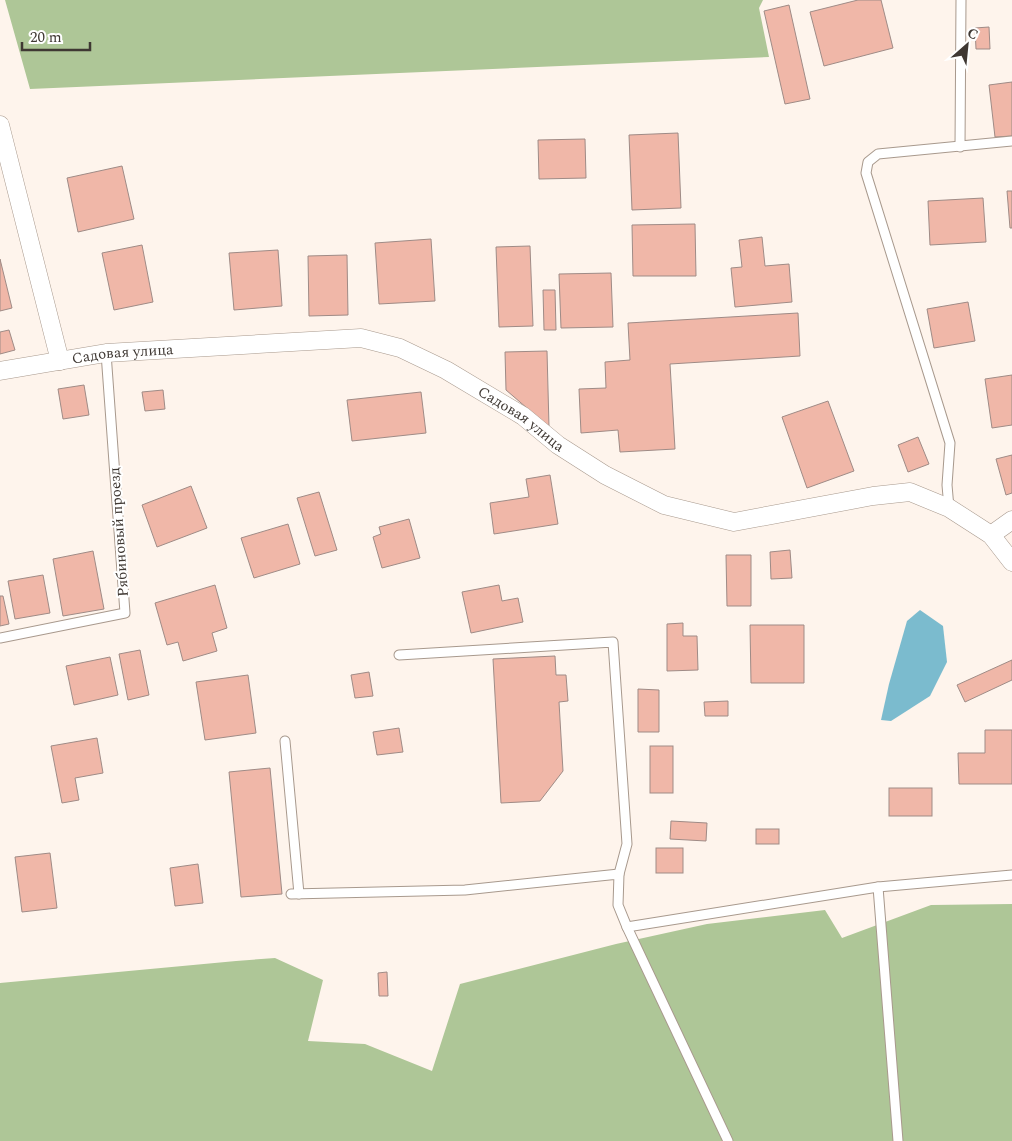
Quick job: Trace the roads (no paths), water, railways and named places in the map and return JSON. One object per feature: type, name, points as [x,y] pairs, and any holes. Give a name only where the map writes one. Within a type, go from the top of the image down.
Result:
[{"type":"street","points":[[0,126],[60,361]]},
{"type":"street","name":"Садовая улица","points":[[0,371],[106,353],[361,338],[400,348],[446,370],[523,416],[558,445],[605,475],[664,505],[734,522],[873,496],[910,492],[949,508],[991,536],[1012,562]]},
{"type":"street","points":[[991,536],[1012,520]]},
{"type":"lane","points":[[960,147],[961,0]]},
{"type":"lane","points":[[949,508],[947,485],[950,443],[866,173],[868,162],[878,154],[960,147],[1012,140]]},
{"type":"lane","name":"Рябиновый проезд","points":[[0,638],[125,613],[106,353]]},
{"type":"lane","points":[[399,655],[613,642],[627,844],[619,874],[618,905],[728,1141]]},
{"type":"lane","points":[[285,741],[295,894],[465,890],[619,874]]},
{"type":"lane","points":[[627,926],[878,887],[1012,875]]},
{"type":"lane","points":[[878,887],[898,1141]]},
{"type":"water","points":[[920,610],[943,626],[947,662],[930,696],[891,721],[881,720],[907,621]]}]
